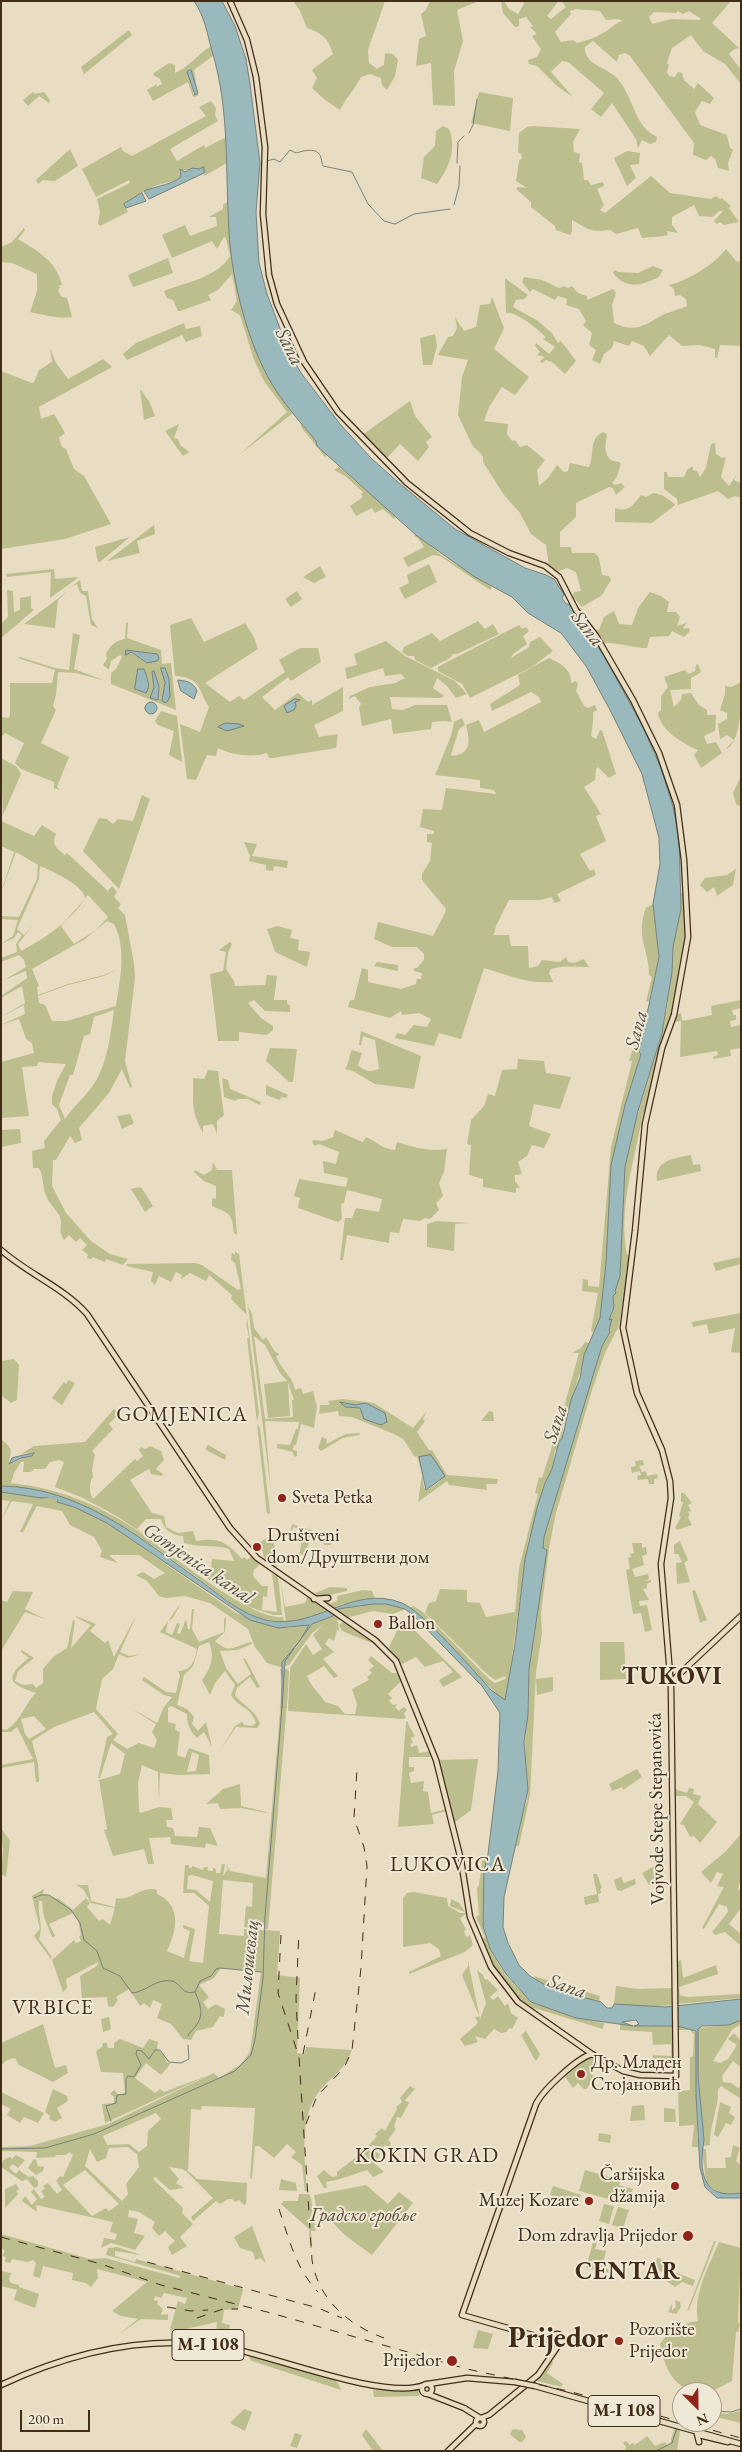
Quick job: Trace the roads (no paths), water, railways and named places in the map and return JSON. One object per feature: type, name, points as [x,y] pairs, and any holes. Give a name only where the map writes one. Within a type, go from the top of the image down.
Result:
[{"type":"main road","name":"Vojvode Stepe Stepanovića","points":[[230,1],[253,61],[266,161],[263,214],[271,284],[288,330],[313,377],[338,412],[366,443],[407,483],[444,514],[470,533],[509,553],[545,566],[559,577],[576,610],[596,636],[626,686],[652,738],[671,786],[682,840],[688,910],[688,937],[674,1015],[662,1048],[647,1110],[623,1316],[624,1341],[637,1393],[661,1449],[670,1481],[671,1498],[661,1564],[671,1685],[676,2076],[630,2074],[592,2054]]},
{"type":"main road","points":[[1,1250],[27,1271],[70,1298],[83,1309],[234,1534],[257,1558],[385,1648],[402,1672],[436,1760],[461,1860],[469,1913],[491,1966],[520,2004],[592,2054],[582,2059],[538,2100],[462,2315],[560,2343]]},
{"type":"main road","points":[[314,1598],[328,1598],[325,1604],[326,1607]]},
{"type":"main road","points":[[671,1685],[677,1676],[741,1616]]},
{"type":"main road","points":[[669,1672],[673,1676],[677,1676]]},
{"type":"main road","points":[[448,2451],[479,2422],[538,2375],[556,2350],[561,2336],[557,2334],[553,2340]]},
{"type":"main road","points":[[553,2340],[556,2350]]},
{"type":"main road","name":"M-I 108","points":[[1,2385],[47,2365],[80,2355],[124,2346],[175,2343],[210,2345],[249,2352],[356,2382],[385,2388],[416,2387],[429,2389],[437,2382],[475,2378],[515,2382],[672,2425]]},
{"type":"main road","points":[[429,2389],[464,2408],[473,2414],[479,2422]]},
{"type":"main road","name":"M-I 108","points":[[692,2432],[710,2438],[735,2442]]},
{"type":"main road","name":"M-I 108","points":[[697,2432],[741,2444]]},
{"type":"main road","points":[[697,2434],[701,2442],[710,2438]]},
{"type":"water","points":[[194,1],[222,1],[235,26],[246,59],[260,163],[256,212],[259,263],[267,294],[289,352],[301,373],[340,424],[371,458],[455,529],[525,568],[554,579],[564,594],[562,598],[566,604],[569,604],[604,656],[643,727],[661,768],[673,807],[679,835],[681,909],[673,947],[672,972],[662,1033],[638,1111],[625,1167],[620,1276],[616,1293],[613,1296],[614,1307],[609,1320],[612,1319],[610,1332],[602,1346],[544,1537],[543,1548],[547,1550],[529,1669],[528,1715],[524,1742],[528,1790],[504,1897],[503,1927],[508,1943],[519,1965],[530,1976],[552,1989],[601,2002],[607,2008],[612,2008],[614,2004],[665,2007],[741,1999],[741,2020],[729,2025],[702,2026],[698,2029],[698,2076],[704,2140],[703,2172],[710,2187],[718,2192],[728,2194],[741,2193],[741,2198],[717,2198],[705,2187],[700,2168],[696,2095],[696,2031],[677,2026],[634,2026],[639,2024],[636,2020],[622,2022],[633,2026],[576,2018],[531,2002],[506,1974],[490,1949],[483,1926],[484,1871],[488,1854],[498,1771],[500,1713],[482,1686],[414,1616],[405,1609],[386,1604],[338,1609],[333,1616],[312,1624],[300,1641],[309,1625],[278,1628],[250,1620],[107,1523],[74,1507],[57,1502],[58,1500],[55,1497],[41,1498],[1,1492],[1,1486],[29,1489],[56,1495],[107,1517],[154,1547],[226,1600],[256,1617],[275,1622],[294,1621],[365,1599],[383,1598],[402,1603],[422,1617],[461,1656],[491,1690],[505,1700],[515,1644],[525,1559],[537,1508],[545,1483],[552,1469],[559,1441],[562,1439],[571,1400],[580,1378],[584,1355],[600,1318],[606,1263],[611,1165],[625,1105],[641,1054],[639,1052],[659,957],[653,904],[660,864],[659,838],[642,774],[586,666],[561,633],[528,613],[512,597],[475,577],[417,536],[317,446],[316,441],[286,405],[267,375],[250,336],[233,270],[230,249],[226,140],[222,95],[205,25]]},
{"type":"water","points":[[191,70],[198,93],[195,95],[187,72]]},
{"type":"water","points":[[204,167],[204,173],[149,199],[144,191],[177,180],[181,177],[180,169],[185,172],[192,168],[199,169]]},
{"type":"water","points":[[142,193],[146,201],[126,208],[124,204]]},
{"type":"water","points":[[126,650],[157,654],[159,658],[157,661],[147,663],[131,652],[126,655]]},
{"type":"water","points":[[161,668],[165,668],[169,679],[170,697],[166,703],[162,701],[165,683]]},
{"type":"water","points":[[138,669],[144,669],[146,675],[148,684],[146,693],[135,689]]},
{"type":"water","points":[[154,671],[159,686],[158,700],[150,698],[154,687],[152,672]]},
{"type":"water","points":[[178,680],[194,686],[197,691],[194,699],[181,691]]},
{"type":"water","points":[[295,699],[300,700],[295,702],[294,710],[287,713],[284,706]]},
{"type":"water","points":[[151,702],[157,708],[151,714],[145,708]]},
{"type":"water","points":[[226,723],[244,726],[227,731],[218,727]]},
{"type":"water","points":[[340,1402],[355,1405],[366,1403],[385,1413],[387,1422],[381,1425],[364,1419],[360,1408],[346,1407]]},
{"type":"water","points":[[34,1453],[32,1456],[21,1458],[9,1464],[12,1458]]},
{"type":"water","points":[[431,1455],[445,1476],[426,1490],[419,1457]]},
{"type":"water","points":[[298,1643],[285,1661],[282,1708],[282,1662]]},
{"type":"waterway","points":[[469,133],[473,125],[477,99]]},
{"type":"waterway","points":[[457,163],[458,142],[464,136]]},
{"type":"waterway","points":[[267,161],[274,159],[280,162],[290,150],[296,153],[310,150],[317,152],[323,166],[352,172],[368,204],[384,221],[395,224],[414,214],[450,209]]},
{"type":"waterway","points":[[454,205],[459,186],[460,166]]},
{"type":"waterway","name":"Gomjenica kanal","points":[[47,1496],[59,1499]]},
{"type":"waterway","name":"Милошевац","points":[[1,2149],[45,2148],[94,2134],[235,2071],[251,2055],[255,2040],[263,1978],[265,1917],[282,1707]]},
{"type":"waterway","points":[[34,1898],[41,1895],[49,1895],[71,1910],[80,1923],[84,1940],[97,1951],[103,1968],[120,1976],[132,1993],[161,1981],[172,1981],[184,1991],[195,1992]]},
{"type":"waterway","points":[[188,2036],[198,2023],[201,2014],[195,1992],[200,1981],[211,1976],[216,1969],[220,1968],[261,1972]]},
{"type":"waterway","points":[[111,2121],[106,2106],[116,2103],[117,2095],[126,2094],[126,2079],[128,2076],[134,2077],[141,2065],[136,2054],[137,2050],[142,2051],[149,2059],[155,2050],[160,2050],[169,2062],[181,2063],[189,2059],[188,2045]]},
{"type":"waterway","points":[[722,2412],[731,2412],[741,2409]]},
{"type":"waterway","points":[[656,2451],[672,2443],[676,2432]]},
{"type":"railway","points":[[306,2124],[317,2096],[344,2068],[352,2050],[361,1968],[367,1866],[364,1847],[354,1818],[357,1769]]},
{"type":"railway","points":[[298,2039],[296,1999],[299,1931]]},
{"type":"railway","points":[[281,1935],[278,1993],[299,2057],[312,2260],[315,2274],[321,2287],[337,2309],[358,2326],[384,2338]]},
{"type":"railway","points":[[303,2054],[316,1988]]},
{"type":"railway","points":[[279,2209],[299,2264],[310,2283],[318,2292]]},
{"type":"railway","points":[[1,2237],[101,2264],[161,2285],[271,2313],[467,2369],[568,2391],[741,2438]]},
{"type":"railway","points":[[147,2262],[318,2308],[342,2318]]},
{"type":"railway","points":[[167,2307],[191,2311],[208,2310]]},
{"type":"railway","points":[[197,2318],[223,2309],[238,2309]]},
{"type":"place","name":"Sveta Petka","points":[[282,1498]]},
{"type":"place","name":"Društveni dom/Друштвени дом","points":[[257,1547]]},
{"type":"place","name":"Ballon","points":[[378,1624]]},
{"type":"place","name":"Др. Младен Стојановић","points":[[581,2074]]},
{"type":"place","name":"Čaršijska džamija","points":[[675,2186]]},
{"type":"place","name":"Muzej Kozare","points":[[589,2201]]},
{"type":"place","name":"Dom zdravlja Prijedor","points":[[688,2236]]},
{"type":"place","name":"Pozorište Prijedor","points":[[619,2341]]},
{"type":"place","name":"Prijedor","points":[[452,2361]]},
{"type":"district","name":"GOMJENICA","points":[[182,1415]]},
{"type":"district","name":"TUKOVI","points":[[672,1677]]},
{"type":"district","name":"LUKOVICA","points":[[448,1865]]},
{"type":"district","name":"VRBICE","points":[[53,2008]]},
{"type":"district","name":"KOKIN GRAD","points":[[427,2156]]},
{"type":"district","name":"CENTAR","points":[[628,2272]]},
{"type":"district","name":"Prijedor","points":[[558,2339]]},
{"type":"water label","name":"Sana","points":[[289,347]]},
{"type":"water label","name":"Sana","points":[[587,629]]},
{"type":"water label","name":"Sana","points":[[637,1030]]},
{"type":"water label","name":"Sana","points":[[556,1424]]},
{"type":"water label","name":"Sana","points":[[567,1987]]},
{"type":"park label","name":"Градско гробље","points":[[363,2216]]}]
